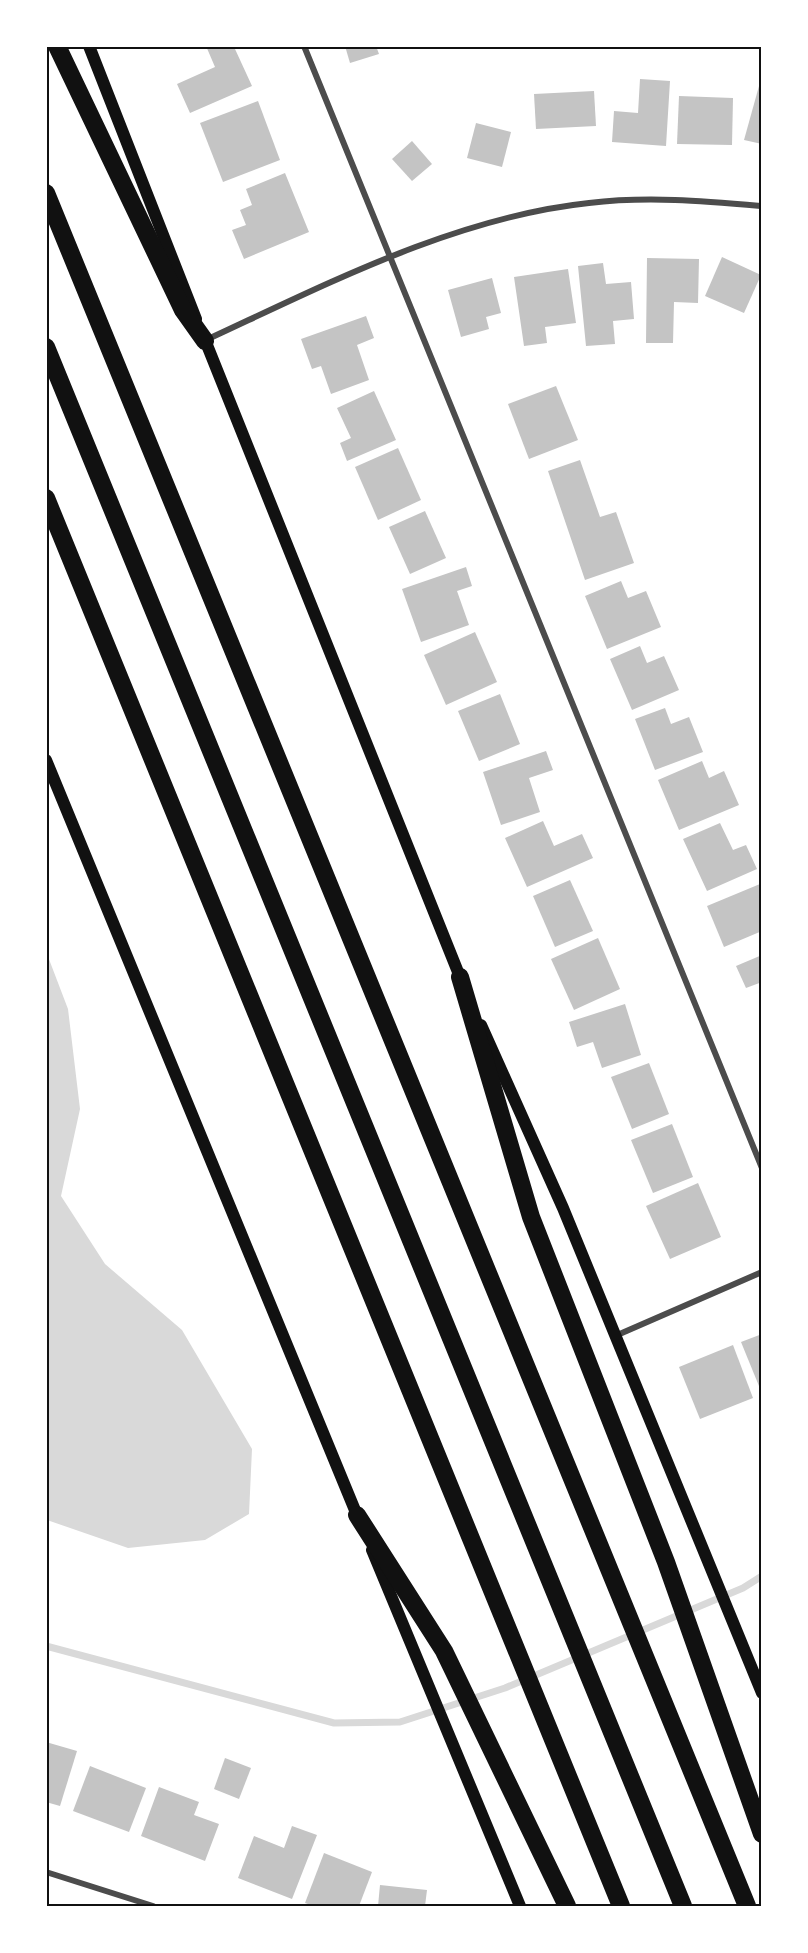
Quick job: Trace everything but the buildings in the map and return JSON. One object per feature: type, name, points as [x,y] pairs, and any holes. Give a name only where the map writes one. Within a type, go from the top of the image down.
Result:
[{"type":"highway","points":[[57,46],[183,310],[205,341]]},
{"type":"highway","points":[[46,193],[747,1906]]},
{"type":"highway","points":[[46,347],[683,1906]]},
{"type":"highway","points":[[46,498],[621,1906]]},
{"type":"highway","points":[[460,977],[531,1217],[666,1562],[762,1834]]},
{"type":"highway","points":[[357,1515],[444,1651],[567,1906]]},
{"type":"main road","points":[[89,46],[460,977],[563,1208],[762,1693]]},
{"type":"main road","points":[[46,760],[520,1906]]},
{"type":"street","points":[[304,46],[762,1168]]},
{"type":"street","points":[[205,341],[390,258],[451,234],[505,218],[589,203],[666,198],[762,206]]},
{"type":"street","points":[[615,1336],[762,1272]]},
{"type":"street","points":[[46,1872],[139,1904],[153,1906]]},
{"type":"shaded area","points":[[47,954],[68,1009],[80,1109],[61,1196],[105,1264],[182,1330],[252,1449],[249,1514],[205,1540],[128,1548],[47,1520]]},
{"type":"waterway","points":[[46,1646],[334,1723],[400,1722],[505,1688],[743,1588],[762,1576]]}]
